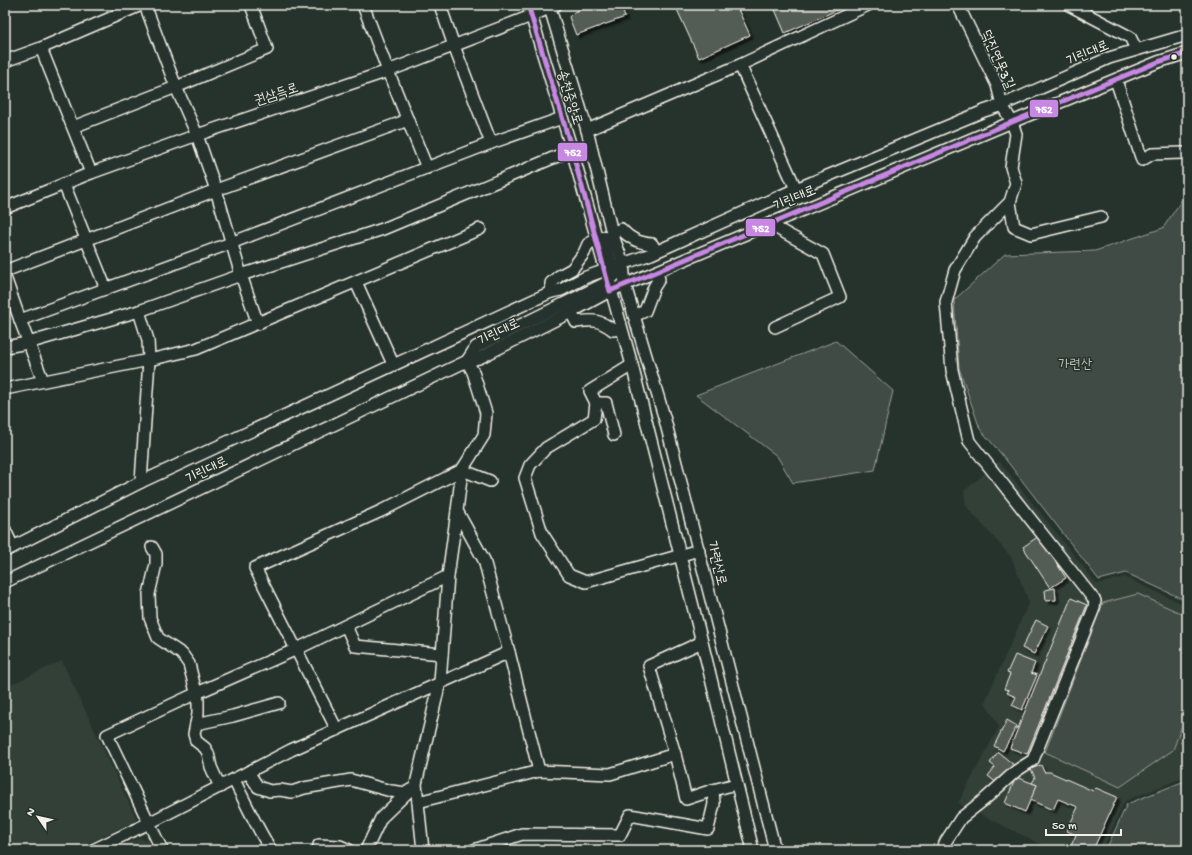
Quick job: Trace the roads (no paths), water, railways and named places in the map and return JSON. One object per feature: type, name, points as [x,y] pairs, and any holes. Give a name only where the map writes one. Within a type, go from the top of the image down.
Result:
[{"type":"street","points":[[5,61],[41,48],[141,5]]},
{"type":"street","points":[[145,5],[176,87],[197,135],[258,324]]},
{"type":"street","points":[[73,126],[176,87],[267,49],[251,5]]},
{"type":"street","points":[[363,5],[427,168]]},
{"type":"street","points":[[440,5],[491,142]]},
{"type":"street","name":"송천중앙로","points":[[528,5],[597,238],[612,275],[625,285]]},
{"type":"street","points":[[587,130],[740,65],[868,5]]},
{"type":"street","points":[[1069,5],[1130,37],[1136,49]]},
{"type":"street","name":"권삼득로","points":[[5,208],[91,173],[197,135],[388,71],[531,16],[551,6]]},
{"type":"street","name":"송천중앙로","points":[[551,6],[587,130],[612,233],[612,275]]},
{"type":"street","name":"덕진연못3길","points":[[962,6],[997,86],[1002,105]]},
{"type":"street","name":"기린대로","points":[[5,582],[466,361],[479,358],[571,312],[612,275],[656,252],[796,189],[984,111],[1002,105],[1109,58],[1187,35]]},
{"type":"street","points":[[41,48],[91,173]]},
{"type":"street","name":"기린대로","points":[[9,549],[141,482],[551,292],[561,290],[586,278],[612,275],[625,285],[1012,122],[1158,62],[1187,52]]},
{"type":"street","points":[[740,65],[796,189]]},
{"type":"street","points":[[1116,80],[1142,160],[1152,154],[1183,153]]},
{"type":"street","points":[[1002,105],[1012,122],[1016,134],[1011,167],[1016,183],[1010,202],[1014,226],[1031,234],[1101,217]]},
{"type":"street","points":[[20,320],[231,243],[491,142],[562,118]]},
{"type":"street","points":[[5,271],[216,190],[408,120]]},
{"type":"street","points":[[5,347],[28,343],[139,311],[241,275],[383,229],[572,150]]},
{"type":"street","points":[[576,165],[584,171],[612,275],[621,329],[632,365],[681,556],[753,850]]},
{"type":"street","points":[[64,184],[106,289]]},
{"type":"street","points":[[942,850],[961,818],[1016,771],[1033,760],[1094,608],[1095,601],[969,441],[952,370],[946,302],[955,270],[975,237],[1010,202]]},
{"type":"street","points":[[769,224],[823,254],[840,297],[775,327]]},
{"type":"street","points":[[5,390],[196,349],[480,229]]},
{"type":"street","points":[[612,233],[621,229],[632,239],[641,243],[652,244],[656,252]]},
{"type":"street","points":[[551,292],[551,283],[559,276],[572,269],[584,253],[588,244],[597,238]]},
{"type":"street","points":[[634,316],[645,311],[659,279],[657,272]]},
{"type":"street","points":[[423,850],[416,784],[440,682],[448,576],[462,470],[484,435],[486,414],[473,372],[466,361],[476,347],[612,275]]},
{"type":"street","points":[[5,278],[43,381]]},
{"type":"street","points":[[356,282],[394,364]]},
{"type":"street","name":"가련산로","points":[[625,285],[665,420],[775,850]]},
{"type":"street","points":[[139,311],[148,340],[150,360],[141,482]]},
{"type":"street","points":[[571,312],[576,322],[603,322],[613,330],[621,329]]},
{"type":"street","points":[[632,365],[590,391],[596,403],[594,419],[546,448],[530,465],[525,478],[542,533],[569,575],[586,582],[699,550]]},
{"type":"street","points":[[596,403],[606,403],[614,435]]},
{"type":"street","points":[[337,730],[255,568],[381,511],[462,470],[490,480]]},
{"type":"street","points":[[457,511],[484,560],[539,771]]},
{"type":"street","points":[[5,530],[9,549]]},
{"type":"street","points":[[152,547],[156,554],[156,564],[149,594],[150,618],[158,638],[182,654],[189,664],[197,693],[198,714],[194,734],[196,741],[205,748],[211,767],[220,787]]},
{"type":"street","points":[[162,850],[107,736],[197,693],[297,649],[448,576]]},
{"type":"street","points":[[346,626],[355,646],[442,654]]},
{"type":"street","points":[[702,642],[650,666],[686,799],[736,784]]},
{"type":"street","points":[[93,850],[291,750],[509,652]]},
{"type":"street","points":[[196,724],[233,716],[279,703]]},
{"type":"street","points":[[418,802],[539,771],[610,774],[675,754]]},
{"type":"street","points":[[248,772],[258,787],[270,791],[280,790],[292,792],[304,788],[351,780],[391,791],[406,793]]},
{"type":"street","points":[[234,780],[254,818],[261,835],[271,850]]},
{"type":"street","points":[[366,850],[381,818],[416,784]]},
{"type":"street","points":[[474,850],[495,846],[522,834],[620,835],[630,815],[708,829],[714,804],[713,790]]},
{"type":"street","points":[[319,845],[340,846],[349,850]]},
{"type":"park label","name":"가련산","points":[[1075,363]]}]
